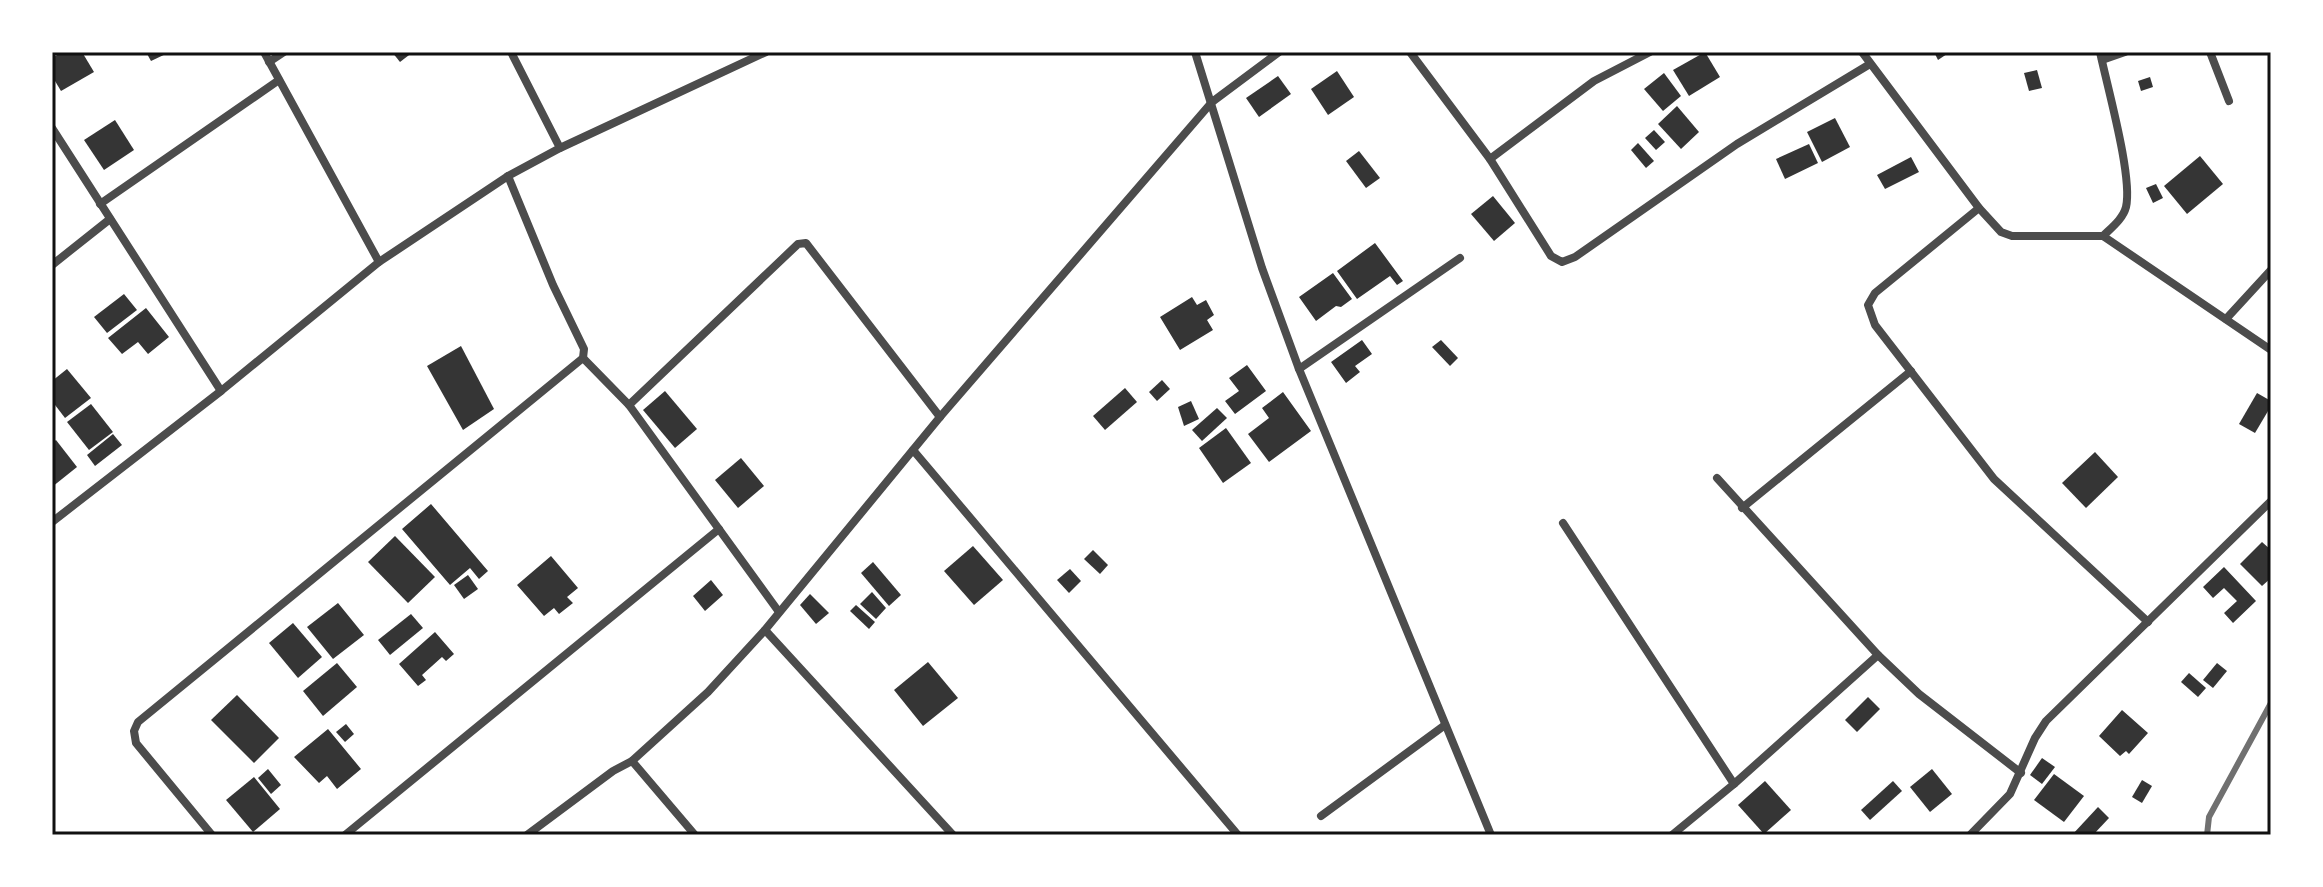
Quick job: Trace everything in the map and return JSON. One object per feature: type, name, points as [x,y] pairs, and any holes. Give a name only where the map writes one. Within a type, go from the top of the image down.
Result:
[{"type":"street","points":[[264,52],[379,262]]},
{"type":"street","points":[[269,62],[284,52]]},
{"type":"street","points":[[511,52],[560,148]]},
{"type":"street","points":[[52,522],[221,391],[379,262],[508,176],[749,55],[766,52]]},
{"type":"street","points":[[1195,52],[1262,268],[1299,369],[1491,835]]},
{"type":"street","points":[[527,835],[613,771],[632,761],[708,692],[765,630],[940,417],[1212,102],[1279,52]]},
{"type":"street","points":[[1410,52],[1490,159],[1551,256],[1562,262],[1575,257],[1737,144],[1870,64]]},
{"type":"street","points":[[1490,159],[1594,81],[1650,52]]},
{"type":"street","points":[[1862,52],[1979,208],[2001,232],[2012,236],[2103,236],[2271,350]]},
{"type":"street","points":[[2103,236],[2120,220],[2126,207],[2126,175],[2101,56],[2125,52]]},
{"type":"street","points":[[2210,52],[2229,101]]},
{"type":"street","points":[[100,204],[279,80]]},
{"type":"street","points":[[52,128],[221,391]]},
{"type":"street","points":[[212,835],[136,743],[134,731],[138,722],[583,358],[584,349],[508,176]]},
{"type":"street","points":[[1979,208],[1875,293],[1868,305],[1875,325],[1994,479],[2148,622]]},
{"type":"street","points":[[52,265],[110,219]]},
{"type":"street","points":[[629,405],[798,244],[806,243],[940,417]]},
{"type":"street","points":[[1299,369],[1460,258]]},
{"type":"street","points":[[2226,319],[2271,270]]},
{"type":"street","points":[[583,358],[629,405],[779,612]]},
{"type":"street","points":[[1742,508],[1911,371]]},
{"type":"street","points":[[913,450],[1238,835]]},
{"type":"street","points":[[1717,478],[1878,655],[1919,694],[2021,773]]},
{"type":"street","points":[[1970,835],[2010,794],[2046,721],[2271,501]]},
{"type":"street","points":[[1563,523],[1734,784]]},
{"type":"street","points":[[345,835],[719,529]]},
{"type":"street","points":[[765,630],[953,835]]},
{"type":"street","points":[[1672,835],[1878,655]]},
{"type":"street","points":[[1321,816],[1445,725]]},
{"type":"street","points":[[632,761],[695,835]]},
{"type":"building","points":[[62,52],[82,52],[94,72],[61,91],[52,76],[52,58]]},
{"type":"building","points":[[146,52],[170,52],[151,61]]},
{"type":"building","points":[[392,52],[413,52],[400,62]]},
{"type":"building","points":[[1705,52],[1720,77],[1689,96],[1673,70]]},
{"type":"building","points":[[1934,52],[1950,52],[1938,60]]},
{"type":"building","points":[[2037,70],[2042,88],[2029,91],[2024,73]]},
{"type":"building","points":[[1337,71],[1354,97],[1328,115],[1311,89]]},
{"type":"building","points":[[1664,73],[1681,96],[1663,111],[1644,89]]},
{"type":"building","points":[[1278,76],[1291,94],[1259,117],[1246,98]]},
{"type":"building","points":[[2150,77],[2153,87],[2141,91],[2138,81]]},
{"type":"building","points":[[1677,106],[1699,132],[1681,149],[1658,124]]},
{"type":"building","points":[[1835,118],[1850,147],[1822,162],[1807,132]]},
{"type":"building","points":[[115,120],[134,150],[104,170],[84,140]]},
{"type":"building","points":[[1654,130],[1665,142],[1656,150],[1645,138]]},
{"type":"building","points":[[1638,143],[1654,161],[1646,168],[1631,150]]},
{"type":"building","points":[[1809,144],[1818,163],[1785,179],[1776,159]]},
{"type":"building","points":[[1359,151],[1380,178],[1366,188],[1346,161]]},
{"type":"building","points":[[2200,156],[2223,184],[2187,214],[2164,186]]},
{"type":"building","points":[[1911,157],[1919,172],[1885,189],[1877,175]]},
{"type":"building","points":[[2156,184],[2163,198],[2153,203],[2146,188]]},
{"type":"building","points":[[1493,196],[1515,223],[1494,241],[1471,214]]},
{"type":"building","points":[[1375,243],[1403,281],[1397,285],[1390,276],[1357,299],[1337,271]]},
{"type":"building","points":[[1333,273],[1352,299],[1316,321],[1299,297]]},
{"type":"building","points":[[124,294],[137,310],[107,333],[94,317]]},
{"type":"building","points":[[1192,297],[1197,305],[1206,300],[1214,315],[1207,320],[1213,330],[1180,350],[1160,317]]},
{"type":"building","points":[[146,308],[169,337],[148,354],[138,342],[122,354],[108,338]]},
{"type":"building","points":[[1362,340],[1372,354],[1355,366],[1360,372],[1346,383],[1331,362]]},
{"type":"building","points":[[1441,340],[1458,358],[1450,366],[1432,347]]},
{"type":"building","points":[[461,346],[494,409],[463,430],[427,366]]},
{"type":"building","points":[[1247,365],[1266,391],[1235,414],[1225,401],[1239,391],[1229,378]]},
{"type":"building","points":[[67,369],[91,398],[65,418],[52,401],[52,381]]},
{"type":"building","points":[[1162,380],[1170,389],[1157,401],[1149,392]]},
{"type":"building","points":[[1125,388],[1137,402],[1105,430],[1093,416]]},
{"type":"building","points":[[665,391],[697,429],[675,448],[643,410]]},
{"type":"building","points":[[1283,392],[1311,431],[1269,462],[1248,434],[1269,418],[1262,408]]},
{"type":"building","points":[[2257,393],[2271,401],[2271,406],[2255,433],[2239,424]]},
{"type":"building","points":[[1191,401],[1199,419],[1184,426],[1178,407]]},
{"type":"building","points":[[91,404],[113,432],[89,450],[67,422]]},
{"type":"building","points":[[1217,408],[1227,418],[1202,441],[1192,430]]},
{"type":"building","points":[[1226,428],[1251,463],[1223,483],[1199,448]]},
{"type":"building","points":[[113,434],[122,445],[95,466],[87,455]]},
{"type":"building","points":[[56,440],[77,467],[52,487],[52,443]]},
{"type":"building","points":[[2095,452],[2118,477],[2086,508],[2062,483]]},
{"type":"building","points":[[741,458],[764,486],[738,508],[715,480]]},
{"type":"building","points":[[431,504],[488,571],[479,579],[470,568],[450,585],[402,529]]},
{"type":"building","points":[[395,536],[435,577],[408,603],[368,562]]},
{"type":"building","points":[[2262,542],[2271,550],[2271,578],[2262,586],[2240,564]]},
{"type":"building","points":[[973,546],[1003,580],[974,605],[944,571]]},
{"type":"building","points":[[1093,550],[1108,565],[1100,574],[1084,559]]},
{"type":"building","points":[[551,556],[578,588],[567,597],[573,603],[559,614],[554,608],[544,616],[517,585]]},
{"type":"building","points":[[873,562],[901,595],[889,606],[861,573]]},
{"type":"building","points":[[2224,567],[2256,601],[2233,623],[2224,613],[2237,601],[2224,588],[2213,598],[2203,587]]},
{"type":"building","points":[[1070,569],[1081,581],[1069,593],[1057,580]]},
{"type":"building","points":[[468,575],[478,589],[464,599],[454,585]]},
{"type":"building","points":[[711,580],[723,595],[705,611],[693,596]]},
{"type":"building","points":[[872,592],[886,608],[876,619],[860,604]]},
{"type":"building","points":[[810,594],[829,613],[816,624],[800,605]]},
{"type":"building","points":[[338,603],[364,635],[333,659],[307,627]]},
{"type":"building","points":[[856,605],[875,622],[869,629],[850,611]]},
{"type":"building","points":[[411,614],[423,628],[390,655],[378,640]]},
{"type":"building","points":[[293,623],[322,657],[298,678],[269,643]]},
{"type":"building","points":[[435,632],[454,654],[446,661],[442,657],[422,675],[426,680],[418,686],[399,664]]},
{"type":"building","points":[[928,662],[958,698],[923,726],[894,690]]},
{"type":"building","points":[[337,663],[357,687],[323,716],[303,691]]},
{"type":"building","points":[[2217,663],[2227,671],[2213,688],[2203,680]]},
{"type":"building","points":[[2189,673],[2206,688],[2198,697],[2181,682]]},
{"type":"building","points":[[237,695],[279,738],[254,763],[211,720]]},
{"type":"building","points":[[1868,697],[1880,709],[1857,732],[1845,720]]},
{"type":"building","points":[[2122,710],[2148,733],[2129,754],[2126,751],[2120,756],[2099,736]]},
{"type":"building","points":[[346,724],[354,734],[345,742],[336,732]]},
{"type":"building","points":[[328,729],[361,769],[337,789],[327,776],[319,783],[294,757]]},
{"type":"building","points":[[2042,758],[2055,767],[2042,784],[2030,775]]},
{"type":"building","points":[[268,769],[281,785],[271,794],[258,778]]},
{"type":"building","points":[[1932,769],[1952,794],[1930,812],[1910,787]]},
{"type":"building","points":[[2054,774],[2084,796],[2064,822],[2034,800]]},
{"type":"building","points":[[254,777],[280,809],[253,832],[226,800]]},
{"type":"building","points":[[2142,780],[2152,786],[2142,803],[2132,797]]},
{"type":"building","points":[[1765,781],[1791,810],[1764,834],[1738,805]]},
{"type":"building","points":[[1893,781],[1902,791],[1870,820],[1861,810]]},
{"type":"building","points":[[2098,807],[2109,818],[2093,835],[2072,835]]},
{"type":"railway","points":[[2207,835],[2209,817],[2271,703]]}]
